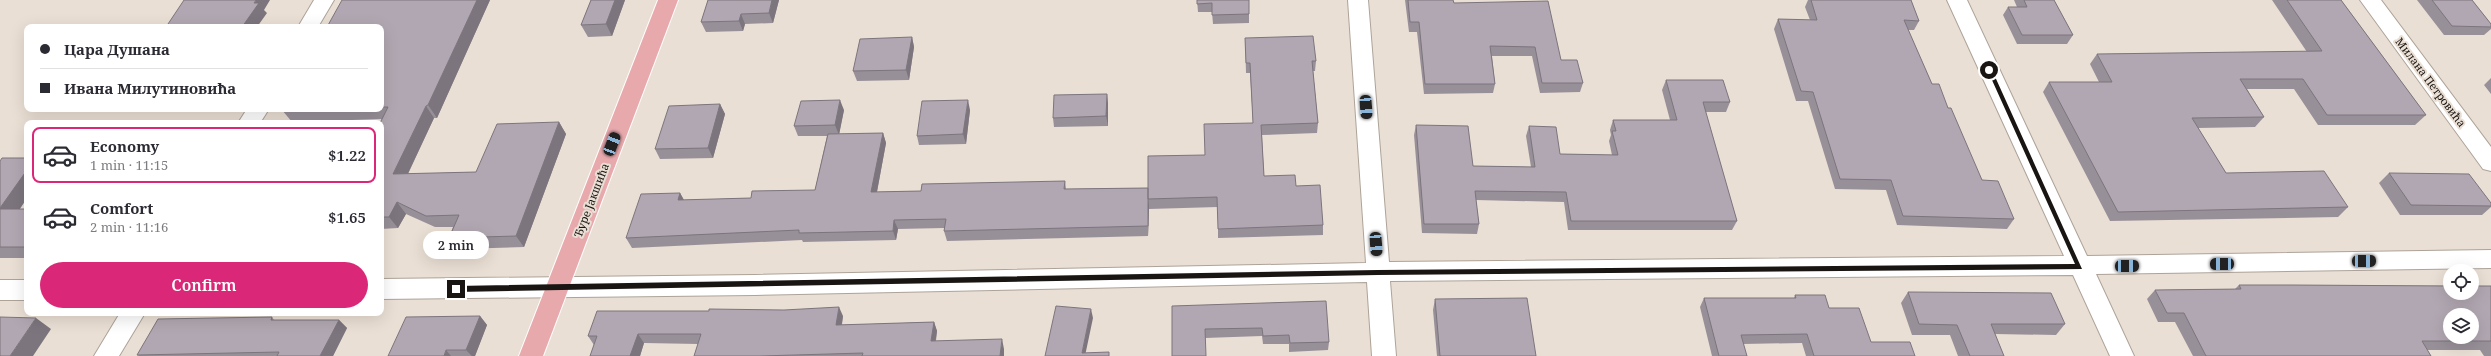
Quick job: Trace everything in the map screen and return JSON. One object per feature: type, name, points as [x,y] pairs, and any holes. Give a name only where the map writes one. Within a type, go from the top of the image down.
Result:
[{"type":"main road","name":"Ђуре Јакшића","points":[[531,356],[668,0]]},
{"type":"street","points":[[310,24],[324,0]]},
{"type":"street","points":[[1358,0],[1384,356]]},
{"type":"street","points":[[1957,0],[2079,267],[2122,356]]},
{"type":"street","name":"Милана Петровића","points":[[2370,0],[2491,164]]},
{"type":"street","points":[[384,289],[557,289],[1378,272],[2079,267],[2491,259]]},
{"type":"street","points":[[0,290],[24,290]]},
{"type":"street","points":[[106,356],[131,316]]},
{"type":"building","points":[[184,0],[256,0],[254,3],[259,3],[244,24],[168,24]]},
{"type":"building","points":[[342,0],[477,0],[428,105],[426,106],[393,174],[476,172],[497,124],[559,122],[516,236],[449,238],[459,215],[426,216],[397,202],[389,217],[384,217],[384,120],[382,120],[388,107],[384,107],[384,24],[329,24]]},
{"type":"building","points":[[591,0],[615,0],[606,24],[581,25]]},
{"type":"building","points":[[708,0],[772,0],[769,13],[741,14],[739,21],[701,22]]},
{"type":"building","points":[[1197,0],[1249,0],[1249,14],[1212,15],[1212,3],[1197,4]]},
{"type":"building","points":[[1408,0],[1453,0],[1454,3],[1548,1],[1561,60],[1577,60],[1583,83],[1542,83],[1535,47],[1490,46],[1495,84],[1425,84],[1419,22],[1410,22]]},
{"type":"building","points":[[1811,0],[1911,0],[1919,21],[1904,20],[1932,84],[1939,84],[1948,108],[1951,108],[1982,180],[1998,181],[2014,219],[1903,216],[1891,180],[1840,179],[1813,92],[1801,91],[1778,19],[1817,20]]},
{"type":"building","points":[[2024,0],[2054,0],[2073,35],[2022,35],[2008,7],[2027,7]]},
{"type":"building","points":[[2287,0],[2341,0],[2426,115],[2327,115],[2303,79],[2240,79],[2264,117],[2192,118],[2226,173],[2324,171],[2348,207],[2118,212],[2049,82],[2112,82],[2097,54],[2322,51]]},
{"type":"building","points":[[2432,0],[2472,0],[2491,24],[2491,27],[2452,26]]},
{"type":"building","points":[[1313,36],[1316,61],[1312,61],[1318,123],[1261,125],[1264,176],[1295,175],[1296,186],[1320,185],[1323,225],[1218,229],[1217,197],[1148,199],[1148,156],[1205,155],[1204,124],[1253,123],[1250,63],[1246,63],[1245,38]]},
{"type":"building","points":[[912,37],[906,70],[853,71],[860,39]]},
{"type":"building","points":[[1666,80],[1723,80],[1730,102],[1703,102],[1737,221],[1571,221],[1566,192],[1475,191],[1479,224],[1424,224],[1416,125],[1468,126],[1473,166],[1535,167],[1529,126],[1556,127],[1560,154],[1618,155],[1612,131],[1616,131],[1613,120],[1677,120]]},
{"type":"building","points":[[1107,94],[1106,116],[1053,118],[1054,95]]},
{"type":"building","points":[[840,100],[835,125],[794,126],[801,101]]},
{"type":"building","points":[[968,100],[963,134],[917,136],[922,101]]},
{"type":"building","points":[[720,104],[708,148],[655,149],[669,106]]},
{"type":"building","points":[[883,133],[871,192],[921,191],[922,184],[1065,181],[1064,189],[1148,188],[1148,226],[944,231],[946,219],[894,220],[893,231],[799,233],[799,230],[626,238],[641,194],[680,193],[678,200],[751,198],[752,191],[815,190],[828,134]]},
{"type":"building","points":[[2,158],[24,158],[24,174],[0,208],[0,161]]},
{"type":"building","points":[[2389,173],[2469,174],[2491,203],[2491,206],[2411,205]]},
{"type":"building","points":[[0,209],[24,209],[24,247],[0,247]]},
{"type":"building","points":[[2239,285],[2443,286],[2443,300],[2479,300],[2479,286],[2491,286],[2491,341],[2479,341],[2479,308],[2443,308],[2443,341],[2422,341],[2431,356],[2206,356],[2184,313],[2167,313],[2155,290],[2241,289]]},
{"type":"building","points":[[1908,292],[2051,293],[2065,324],[1991,324],[2004,356],[1970,356],[1957,325],[1919,324]]},
{"type":"building","points":[[1795,295],[1825,295],[1829,308],[1859,308],[1871,342],[1910,342],[1915,356],[1814,356],[1807,334],[1741,335],[1747,356],[1719,356],[1704,298],[1796,298]]},
{"type":"building","points":[[1527,298],[1536,356],[1440,356],[1435,299]]},
{"type":"building","points":[[1326,301],[1329,342],[1290,343],[1289,335],[1263,336],[1262,328],[1205,329],[1206,356],[1172,356],[1172,306]]},
{"type":"building","points":[[1056,306],[1091,309],[1082,353],[1109,352],[1109,356],[1045,356]]},
{"type":"building","points":[[839,307],[836,325],[934,322],[931,341],[1002,339],[1000,356],[862,356],[863,353],[694,356],[701,334],[638,334],[630,356],[590,356],[597,336],[588,336],[597,311],[709,311],[709,309],[784,310]]},
{"type":"building","points":[[480,316],[466,350],[446,350],[444,356],[388,356],[406,317]]},
{"type":"building","points":[[0,317],[36,318],[10,356],[0,356]]},
{"type":"building","points":[[272,317],[271,320],[339,320],[320,356],[277,356],[279,352],[137,355],[158,319]]},
{"type":"route","points":[[456,289],[557,289],[1378,272],[2079,267],[1989,70]]}]
